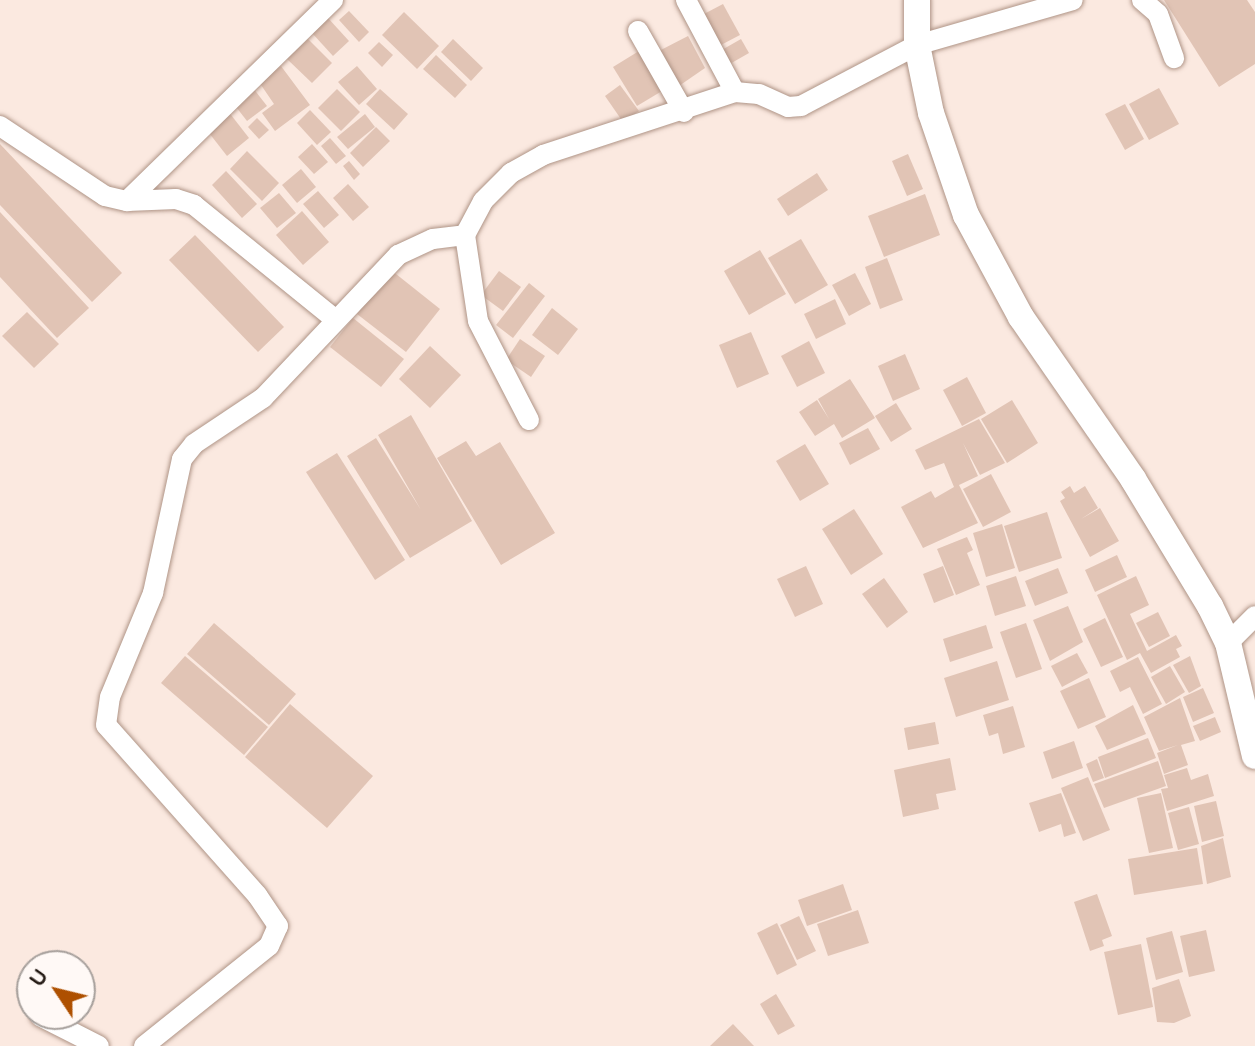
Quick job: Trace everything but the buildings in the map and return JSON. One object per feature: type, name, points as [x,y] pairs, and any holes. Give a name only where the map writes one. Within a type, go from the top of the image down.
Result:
[{"type":"street","points":[[127,201],[333,0]]},
{"type":"street","points":[[686,0],[735,92]]},
{"type":"street","points":[[917,0],[947,170],[980,245],[1021,317],[1194,576],[1241,630],[1255,756]]},
{"type":"street","points":[[529,420],[478,321],[465,235],[483,201],[511,173],[543,155],[684,112],[735,92],[759,94],[788,107],[801,106],[924,43],[1073,0]]},
{"type":"street","points":[[1142,0],[1158,14],[1174,58]]},
{"type":"street","points":[[638,31],[684,112]]},
{"type":"street","points":[[0,126],[105,196],[127,201],[176,199],[194,205],[336,320]]},
{"type":"street","points":[[144,1046],[269,946],[278,926],[257,895],[108,734],[110,697],[153,593],[182,459],[194,444],[263,398],[398,255],[433,239],[465,235]]},
{"type":"street","points":[[68,1030],[99,1046]]}]
